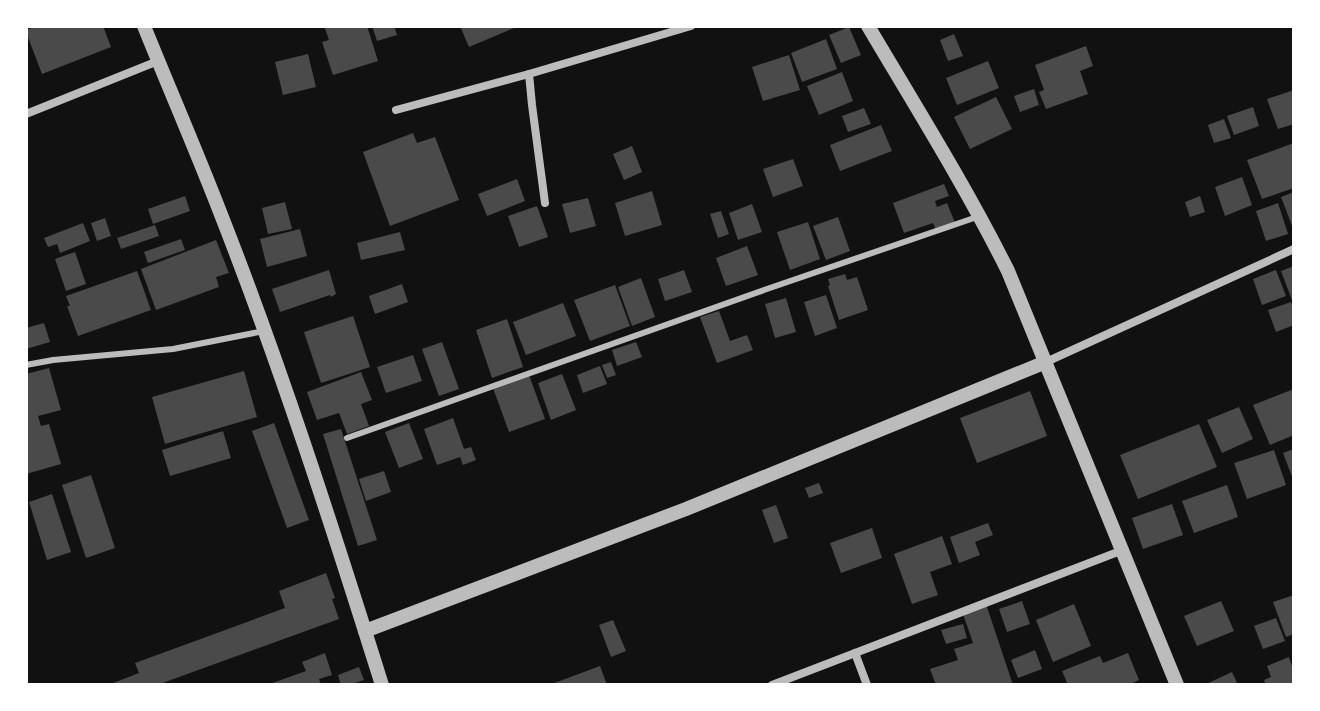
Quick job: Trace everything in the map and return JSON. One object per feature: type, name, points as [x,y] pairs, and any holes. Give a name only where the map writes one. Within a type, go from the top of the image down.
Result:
[{"type":"street","points":[[144,26],[221,213],[264,331],[382,685]]},
{"type":"street","points":[[396,110],[691,26]]},
{"type":"street","points":[[868,26],[980,216],[1008,271],[1177,685]]},
{"type":"street","points":[[26,114],[158,61]]},
{"type":"street","points":[[529,74],[545,203]]},
{"type":"street","points":[[365,631],[686,509],[1046,362],[1294,249]]},
{"type":"street","points":[[772,685],[1123,550]]},
{"type":"street","points":[[855,653],[867,685]]},
{"type":"lane","points":[[347,438],[980,216]]},
{"type":"lane","points":[[26,365],[173,349],[264,331]]},
{"type":"building","points":[[37,26],[103,26],[111,47],[42,74],[26,32]]},
{"type":"building","points":[[324,26],[367,26],[378,61],[333,75],[322,42],[329,40]]},
{"type":"building","points":[[372,26],[394,26],[397,35],[377,41]]},
{"type":"building","points":[[460,26],[519,26],[469,47]]},
{"type":"building","points":[[849,27],[861,55],[841,63],[829,35]]},
{"type":"building","points":[[954,34],[963,56],[948,61],[940,40]]},
{"type":"building","points":[[826,39],[837,69],[802,82],[791,53]]},
{"type":"building","points":[[1086,46],[1093,66],[1080,71],[1088,94],[1046,109],[1039,92],[1044,90],[1035,65]]},
{"type":"building","points":[[308,54],[316,87],[283,95],[275,62]]},
{"type":"building","points":[[789,55],[800,90],[763,101],[752,67]]},
{"type":"building","points":[[988,61],[999,88],[957,105],[946,78]]},
{"type":"building","points":[[842,72],[853,101],[819,115],[807,86]]},
{"type":"building","points":[[1034,89],[1039,105],[1020,112],[1014,96]]},
{"type":"building","points":[[1294,90],[1294,124],[1278,129],[1267,99]]},
{"type":"building","points":[[996,97],[1012,129],[970,149],[954,117]]},
{"type":"building","points":[[1253,107],[1259,126],[1234,135],[1227,116]]},
{"type":"building","points":[[864,108],[871,124],[848,132],[842,116]]},
{"type":"building","points":[[1224,119],[1231,138],[1214,143],[1208,125]]},
{"type":"building","points":[[881,125],[892,151],[840,171],[830,145]]},
{"type":"building","points":[[413,133],[417,143],[435,137],[459,200],[390,226],[363,152]]},
{"type":"building","points":[[1294,143],[1294,188],[1262,199],[1247,160]]},
{"type":"building","points":[[632,146],[642,172],[624,180],[613,154]]},
{"type":"building","points":[[793,159],[803,186],[773,197],[763,169]]},
{"type":"building","points":[[1242,177],[1252,205],[1225,216],[1215,187]]},
{"type":"building","points":[[517,179],[525,201],[487,216],[478,194]]},
{"type":"building","points":[[944,184],[949,196],[935,201],[937,207],[947,203],[955,223],[936,230],[933,223],[904,233],[893,203]]},
{"type":"building","points":[[652,191],[662,225],[625,236],[615,203]]},
{"type":"building","points":[[1294,192],[1294,231],[1281,197]]},
{"type":"building","points":[[185,196],[190,211],[153,224],[148,209]]},
{"type":"building","points":[[1200,196],[1205,212],[1190,217],[1185,202]]},
{"type":"building","points":[[588,198],[596,226],[570,233],[562,204]]},
{"type":"building","points":[[285,202],[292,229],[268,234],[262,208]]},
{"type":"building","points":[[1278,203],[1288,234],[1266,241],[1256,211]]},
{"type":"building","points":[[752,204],[762,232],[738,240],[729,213]]},
{"type":"building","points":[[537,206],[548,237],[519,247],[508,216]]},
{"type":"building","points":[[721,211],[729,234],[718,238],[710,214]]},
{"type":"building","points":[[838,217],[850,251],[826,260],[813,226]]},
{"type":"building","points":[[105,218],[111,236],[97,241],[91,223]]},
{"type":"building","points":[[808,222],[820,259],[790,270],[777,232]]},
{"type":"building","points":[[83,223],[90,241],[60,253],[57,244],[48,247],[44,238]]},
{"type":"building","points":[[155,225],[159,236],[121,249],[117,238]]},
{"type":"building","points":[[300,229],[307,256],[267,267],[260,239]]},
{"type":"building","points":[[400,232],[405,250],[361,260],[357,243]]},
{"type":"building","points":[[181,239],[185,250],[148,263],[144,252]]},
{"type":"building","points":[[216,240],[229,273],[216,277],[219,287],[156,310],[141,269]]},
{"type":"building","points":[[747,246],[758,275],[726,286],[716,258]]},
{"type":"building","points":[[75,252],[86,284],[66,291],[55,259]]},
{"type":"building","points":[[1294,266],[1294,300],[1292,300],[1281,271]]},
{"type":"building","points":[[329,270],[336,294],[280,312],[272,289]]},
{"type":"building","points":[[684,270],[692,292],[665,301],[658,279]]},
{"type":"building","points":[[1276,270],[1286,296],[1262,305],[1253,279]]},
{"type":"building","points":[[137,271],[151,310],[78,336],[66,296]]},
{"type":"building","points":[[845,274],[847,280],[857,277],[868,310],[839,320],[828,279]]},
{"type":"building","points":[[641,278],[655,317],[632,326],[618,287]]},
{"type":"building","points":[[402,284],[408,302],[375,314],[369,296]]},
{"type":"building","points":[[615,285],[630,326],[590,341],[574,300]]},
{"type":"building","points":[[826,295],[837,328],[815,336],[804,302]]},
{"type":"building","points":[[786,298],[796,332],[775,338],[765,304]]},
{"type":"building","points":[[1291,302],[1294,325],[1276,332],[1268,310]]},
{"type":"building","points":[[563,303],[576,336],[526,355],[513,322]]},
{"type":"building","points":[[719,311],[730,341],[747,335],[753,350],[717,363],[700,317]]},
{"type":"building","points":[[353,316],[370,367],[321,383],[304,332]]},
{"type":"building","points":[[507,319],[523,367],[492,378],[476,330]]},
{"type":"building","points":[[44,323],[50,342],[26,349],[26,328]]},
{"type":"building","points":[[442,342],[459,389],[439,396],[422,349]]},
{"type":"building","points":[[636,342],[642,357],[617,366],[612,350]]},
{"type":"building","points":[[413,355],[422,381],[386,393],[377,367]]},
{"type":"building","points":[[611,362],[616,375],[607,378],[602,365]]},
{"type":"building","points":[[600,366],[607,384],[583,393],[577,375]]},
{"type":"building","points":[[49,368],[61,410],[38,416],[41,426],[49,424],[61,464],[26,474],[26,374]]},
{"type":"building","points":[[244,371],[257,417],[165,444],[152,397]]},
{"type":"building","points":[[361,372],[372,400],[361,404],[369,426],[347,434],[339,413],[317,420],[307,392]]},
{"type":"building","points":[[562,374],[576,410],[551,420],[538,383]]},
{"type":"building","points":[[529,375],[545,419],[509,432],[493,388]]},
{"type":"building","points":[[1294,389],[1294,435],[1270,445],[1253,405]]},
{"type":"building","points":[[1030,391],[1047,436],[977,463],[960,418]]},
{"type":"building","points":[[1239,407],[1253,439],[1222,453],[1207,420]]},
{"type":"building","points":[[453,418],[464,449],[471,447],[476,460],[463,465],[460,457],[437,465],[424,429]]},
{"type":"building","points":[[274,423],[309,520],[287,528],[252,431]]},
{"type":"building","points":[[409,423],[423,459],[399,468],[385,432]]},
{"type":"building","points":[[1199,424],[1217,467],[1138,499],[1120,455]]},
{"type":"building","points":[[341,429],[377,540],[358,546],[323,434]]},
{"type":"building","points":[[223,431],[231,458],[170,476],[162,450]]},
{"type":"building","points":[[1294,449],[1294,482],[1283,453]]},
{"type":"building","points":[[1274,450],[1286,485],[1247,499],[1234,463]]},
{"type":"building","points":[[384,471],[391,492],[366,501],[359,479]]},
{"type":"building","points":[[91,475],[115,548],[86,558],[62,485]]},
{"type":"building","points":[[819,483],[823,493],[809,498],[805,488]]},
{"type":"building","points":[[1227,485],[1238,517],[1194,533],[1182,501]]},
{"type":"building","points":[[52,494],[71,552],[47,560],[29,502]]},
{"type":"building","points":[[1172,504],[1183,535],[1143,549],[1132,518]]},
{"type":"building","points":[[776,505],[788,538],[774,543],[762,510]]},
{"type":"building","points":[[988,523],[993,535],[975,542],[980,555],[959,563],[950,537]]},
{"type":"building","points":[[872,528],[882,558],[841,573],[830,543]]},
{"type":"building","points":[[942,536],[952,564],[930,572],[938,595],[912,604],[894,554]]},
{"type":"building","points":[[326,573],[339,619],[157,685],[108,685],[139,673],[135,663],[285,608],[279,591]]},
{"type":"building","points":[[1294,595],[1294,634],[1286,637],[1273,602]]},
{"type":"building","points":[[1022,601],[1030,624],[1007,632],[999,609]]},
{"type":"building","points":[[1221,601],[1234,631],[1197,646],[1184,616]]},
{"type":"building","points":[[986,604],[1013,685],[936,685],[930,669],[958,660],[954,649],[973,643],[962,611]]},
{"type":"building","points":[[1074,604],[1091,646],[1053,662],[1036,620]]},
{"type":"building","points":[[1276,618],[1285,641],[1263,649],[1254,626]]},
{"type":"building","points":[[613,620],[626,651],[611,657],[599,625]]},
{"type":"building","points":[[963,624],[967,638],[946,644],[941,630]]},
{"type":"building","points":[[1035,650],[1042,669],[1018,678],[1011,660]]},
{"type":"building","points":[[325,653],[332,675],[319,679],[321,685],[267,685],[306,671],[302,662]]},
{"type":"building","points":[[1128,653],[1139,680],[1128,685],[1068,685],[1062,671],[1100,656],[1103,663]]},
{"type":"building","points":[[1289,657],[1294,665],[1294,685],[1266,685],[1264,680],[1271,677],[1267,666]]},
{"type":"building","points":[[600,666],[607,685],[549,685]]},
{"type":"building","points":[[359,667],[364,680],[341,685],[338,675]]},
{"type":"building","points":[[1232,672],[1238,685],[1204,685]]}]
